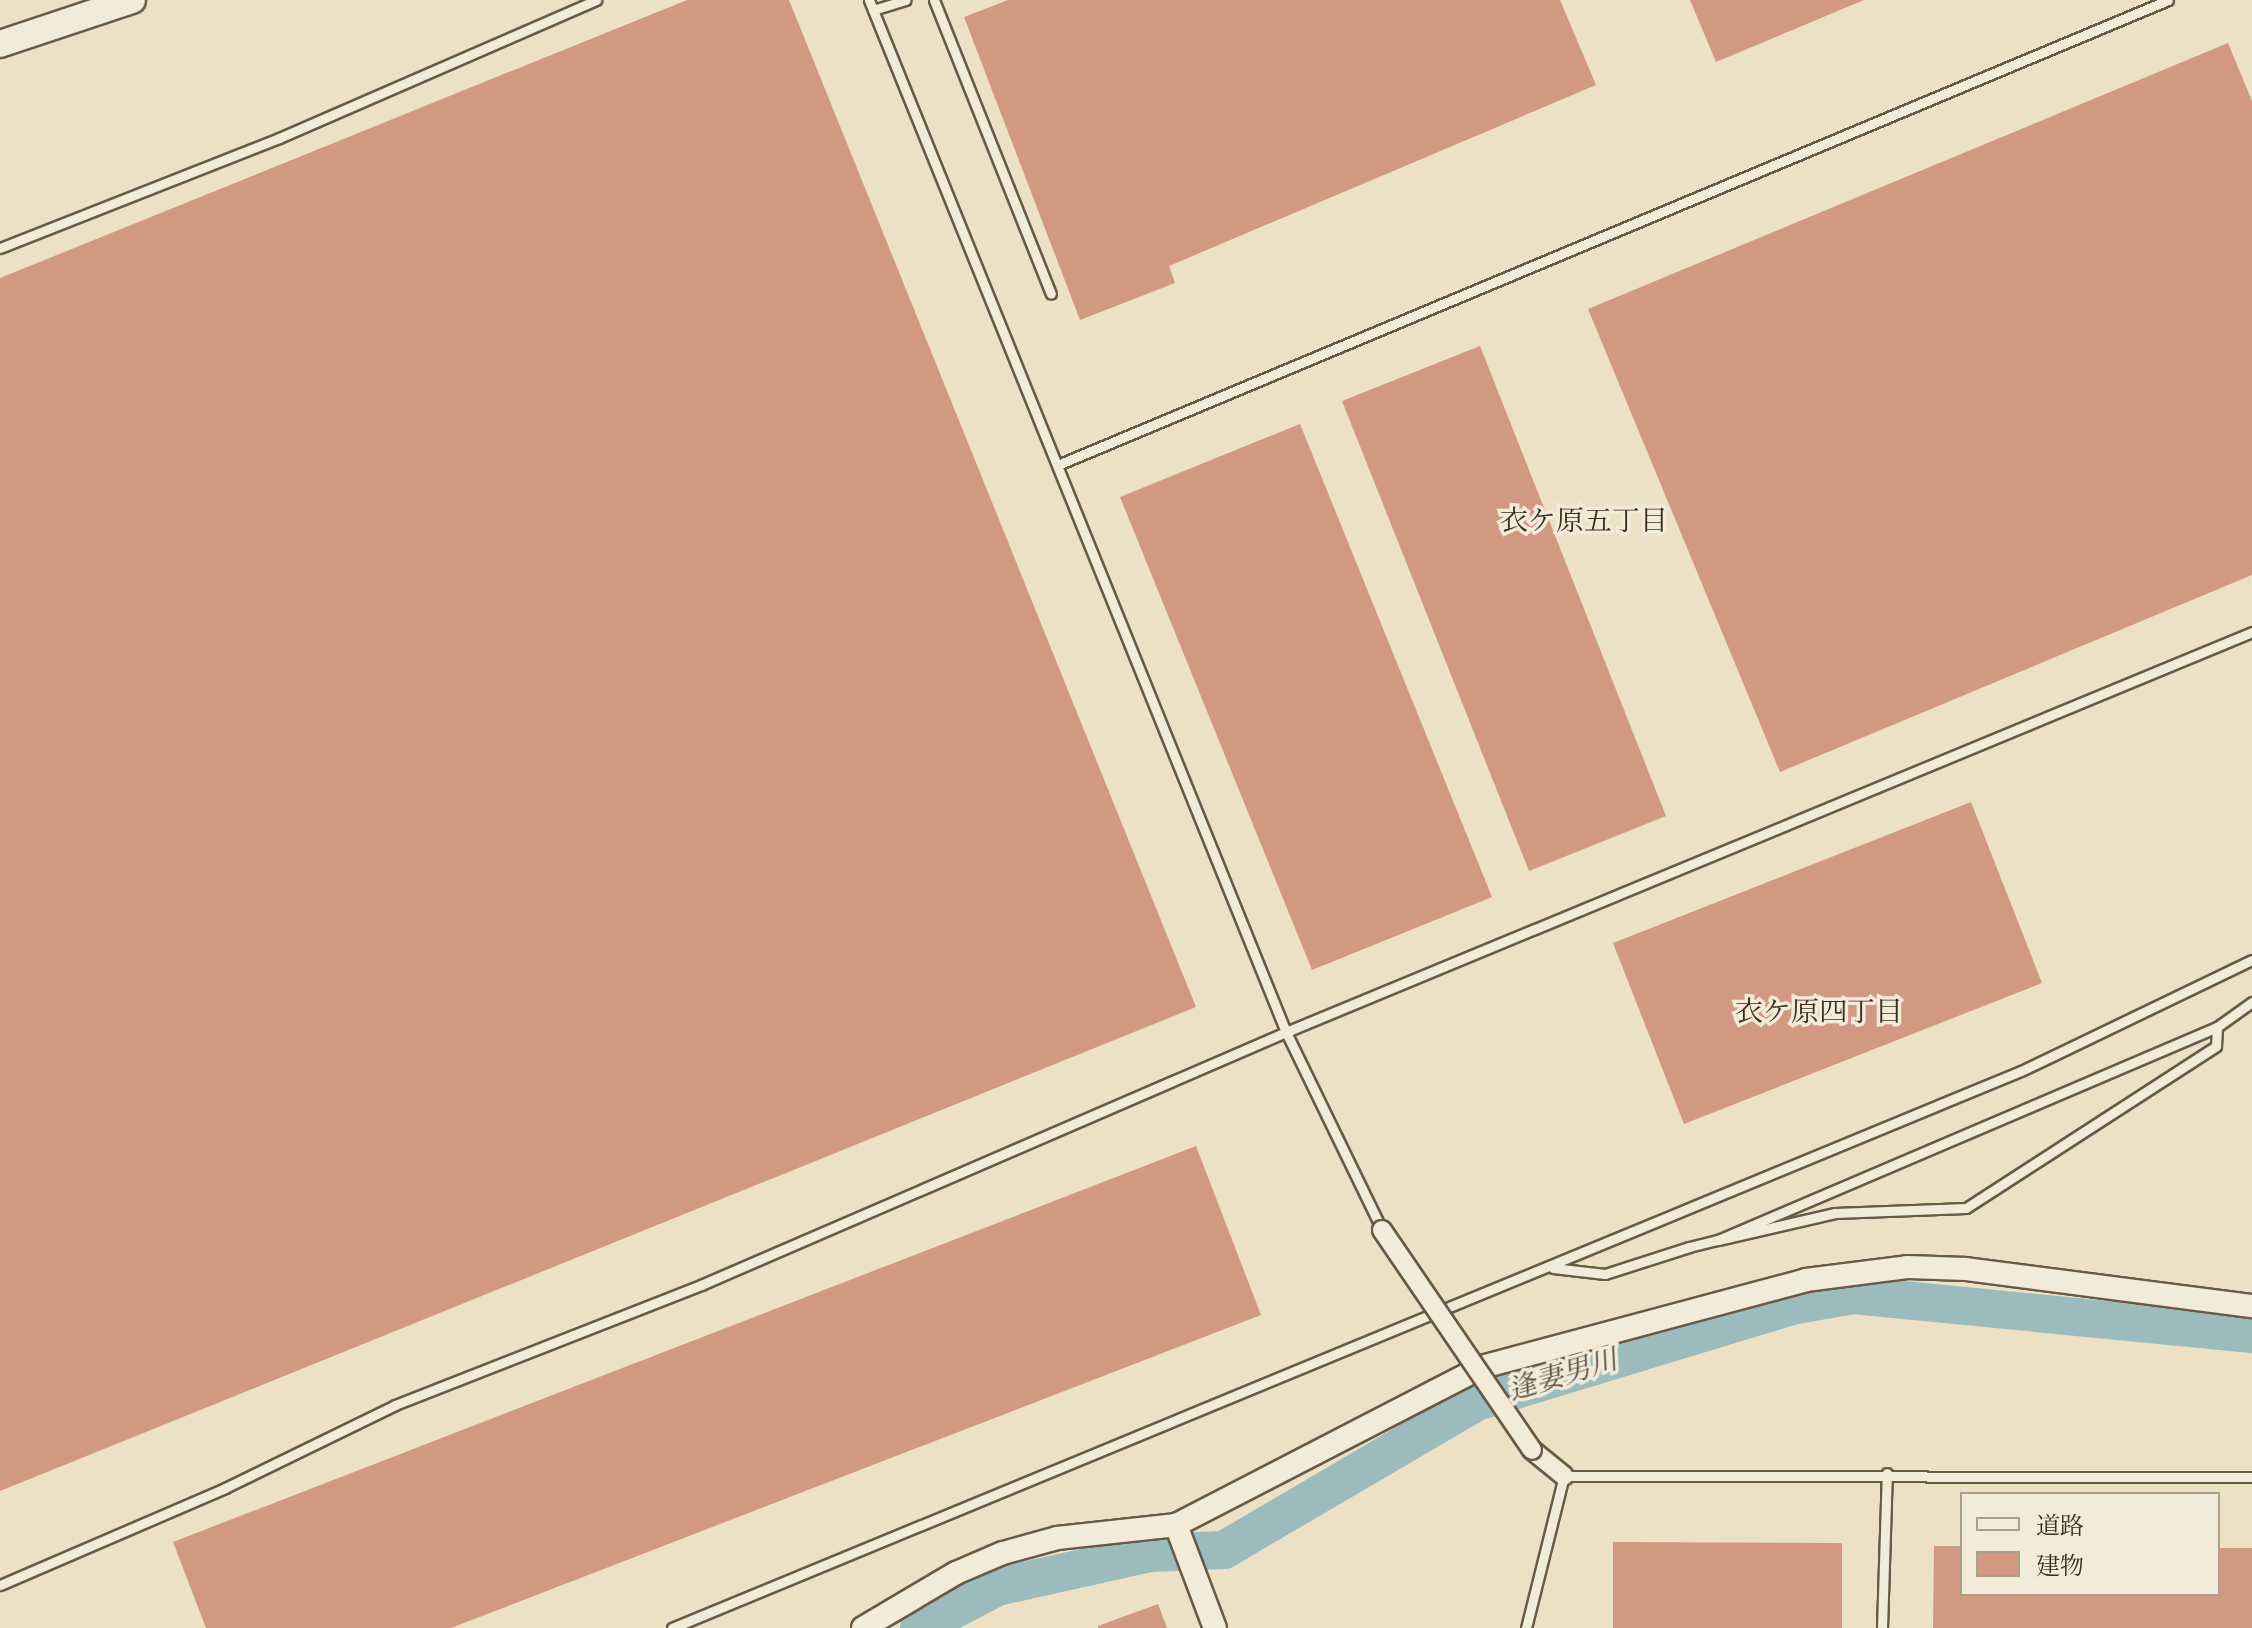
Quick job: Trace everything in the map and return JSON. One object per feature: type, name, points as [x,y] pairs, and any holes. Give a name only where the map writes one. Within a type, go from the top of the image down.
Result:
[{"type":"main road","points":[[0,44],[132,0]]},
{"type":"street","points":[[1382,1230],[1532,1450],[1564,1476]]},
{"type":"street","points":[[863,1628],[956,1573],[1003,1553],[1057,1538],[1179,1533],[1482,1367],[1839,1273],[1966,1269],[2252,1306]]},
{"type":"street","points":[[1179,1533],[1215,1628]]},
{"type":"lane","points":[[0,248],[279,138],[596,0]]},
{"type":"lane","points":[[905,0],[871,5],[1060,464],[1286,1032],[1382,1230]]},
{"type":"lane","points":[[934,0],[1051,294]]},
{"type":"lane","points":[[1060,464],[2168,0]]},
{"type":"lane","points":[[0,1585],[225,1488],[395,1405],[701,1285],[1286,1032],[2252,632]]},
{"type":"lane","points":[[672,1628],[2021,1071],[2252,960]]},
{"type":"lane","points":[[1718,1240],[2217,1027],[2252,1002]]},
{"type":"lane","points":[[1550,1267],[1605,1274],[1718,1240],[1835,1213],[1966,1208],[2216,1046],[2217,1027]]},
{"type":"lane","points":[[1882,1628],[1887,1473]]},
{"type":"lane","points":[[1526,1628],[1552,1504],[1564,1476],[1887,1473],[2252,1477]]},
{"type":"building","points":[[687,0],[789,0],[1196,1007],[0,1491],[0,278]]},
{"type":"building","points":[[1008,0],[1560,0],[1596,85],[1169,266],[1175,283],[1080,320],[964,17]]},
{"type":"building","points":[[1690,0],[1864,0],[1716,62]]},
{"type":"building","points":[[2228,43],[2252,101],[2252,575],[1780,772],[1588,309]]},
{"type":"building","points":[[1480,346],[1666,816],[1529,871],[1342,401]]},
{"type":"building","points":[[1300,424],[1492,897],[1312,970],[1120,497]]},
{"type":"building","points":[[1971,802],[2042,983],[1684,1124],[1613,943]]},
{"type":"building","points":[[1196,1146],[1261,1315],[451,1628],[206,1628],[173,1542]]},
{"type":"building","points":[[1613,1542],[1842,1543],[1842,1628],[1613,1628]]},
{"type":"building","points":[[1934,1546],[1960,1546],[1960,1596],[2220,1596],[2220,1548],[2252,1548],[2252,1628],[1933,1628]]},
{"type":"building","points":[[1158,1604],[1167,1628],[1098,1628],[1098,1626]]},
{"type":"waterway","name":"逢妻男川","points":[[919,1628],[997,1587],[1150,1553],[1224,1550],[1476,1402],[1791,1306],[1853,1295],[2252,1334]]},
{"type":"district","name":"衣ケ原五丁目","points":[[1584,522]]},
{"type":"district","name":"衣ケ原四丁目","points":[[1819,1013]]}]
